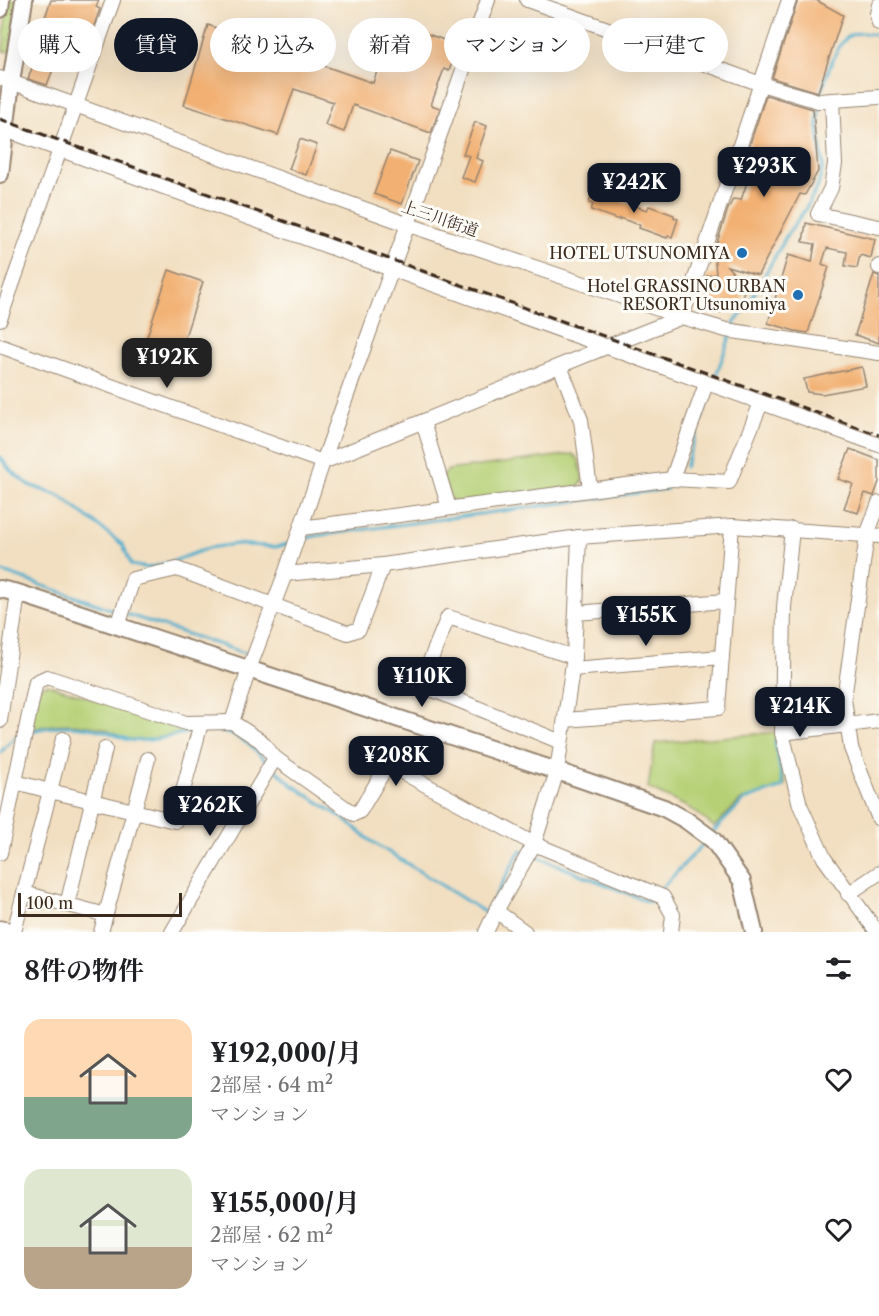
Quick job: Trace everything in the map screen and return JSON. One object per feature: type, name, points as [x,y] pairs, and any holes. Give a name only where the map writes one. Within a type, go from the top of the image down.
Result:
[{"type":"main road","points":[[0,930],[10,932]]},
{"type":"street","points":[[0,9],[1,0]]},
{"type":"street","points":[[0,174],[6,80],[24,0]]},
{"type":"street","points":[[0,319],[113,0]]},
{"type":"street","points":[[232,722],[488,0]]},
{"type":"street","points":[[527,0],[761,84],[818,101],[879,97]]},
{"type":"street","points":[[0,346],[323,462],[682,317],[789,0]]},
{"type":"street","points":[[879,5],[877,14],[879,23]]},
{"type":"street","name":"上三川街道","points":[[6,80],[409,225],[682,317],[726,330],[879,353]]},
{"type":"street","points":[[832,100],[835,164],[831,188],[818,214],[879,227]]},
{"type":"street","points":[[3,129],[879,445]]},
{"type":"street","points":[[560,366],[581,420],[590,489]]},
{"type":"street","points":[[672,479],[706,384]]},
{"type":"street","points":[[301,528],[672,479],[729,482],[761,403]]},
{"type":"street","points":[[423,422],[449,508]]},
{"type":"street","points":[[879,503],[844,699],[851,747],[879,819]]},
{"type":"street","points":[[285,574],[383,565],[579,537],[732,526],[873,536]]},
{"type":"street","points":[[566,720],[718,708],[732,526]]},
{"type":"street","points":[[792,529],[784,607],[782,733],[800,806],[824,858],[877,932]]},
{"type":"street","points":[[486,932],[534,844],[557,771],[573,663],[579,537]]},
{"type":"street","points":[[118,626],[133,579],[177,569],[348,633],[359,629],[383,565]]},
{"type":"street","points":[[0,589],[249,669],[664,808],[686,819],[713,840],[742,881],[753,932]]},
{"type":"street","points":[[0,721],[18,593]]},
{"type":"street","points":[[576,613],[726,601]]},
{"type":"street","points":[[561,742],[431,689],[424,676],[448,617],[573,663],[722,657]]},
{"type":"street","points":[[0,853],[36,682],[47,677],[186,723],[232,722],[261,741],[275,758],[354,814],[360,811],[385,770],[393,767],[534,844],[663,897],[673,915],[671,932]]},
{"type":"street","points":[[782,733],[879,721]]},
{"type":"street","points":[[15,782],[175,821],[201,723]]},
{"type":"street","points":[[10,932],[24,893],[63,739]]},
{"type":"street","points":[[68,905],[105,748]]},
{"type":"street","points":[[172,932],[275,758]]},
{"type":"street","points":[[101,932],[148,759]]},
{"type":"street","points":[[848,894],[879,873]]},
{"type":"street","points":[[24,893],[106,915]]},
{"type":"street","points":[[496,911],[525,932]]},
{"type":"green space","points":[[7,0],[18,0],[10,52],[3,51]]},
{"type":"green space","points":[[573,454],[579,460],[583,481],[578,487],[456,503],[450,499],[443,477],[448,470]]},
{"type":"green space","points":[[47,684],[188,730],[158,738],[135,740],[102,728],[84,725],[66,724],[29,730],[39,687]]},
{"type":"green space","points":[[777,732],[786,786],[741,800],[714,827],[693,810],[648,788],[655,743]]},
{"type":"building","points":[[51,0],[99,0],[96,7],[100,9],[97,18],[45,18]]},
{"type":"building","points":[[798,0],[816,0],[843,15],[818,92],[772,78]]},
{"type":"building","points":[[208,25],[210,26],[210,72],[336,72],[336,70],[373,83],[377,72],[432,72],[432,36],[444,40],[444,69],[431,105],[440,108],[431,133],[353,105],[344,132],[325,125],[333,102],[294,89],[278,135],[184,105],[194,72],[198,72],[198,58]]},
{"type":"building","points":[[31,72],[52,72],[47,85],[28,79]]},
{"type":"building","points":[[766,95],[813,109],[818,171],[805,195],[800,194],[758,275],[727,266],[745,286],[740,308],[717,313],[701,296],[707,276],[716,274],[714,252],[728,209],[733,199],[741,200],[758,150],[749,147]]},
{"type":"building","points":[[475,122],[487,126],[476,158],[483,161],[475,182],[461,177],[469,156],[463,154]]},
{"type":"building","points":[[300,139],[317,145],[306,175],[289,169]]},
{"type":"building","points":[[390,151],[418,161],[402,204],[374,194]]},
{"type":"building","points":[[598,189],[625,198],[623,202],[647,210],[649,206],[674,215],[674,218],[678,219],[672,237],[667,238],[639,228],[640,225],[591,210],[593,204],[589,203],[592,194],[596,196]]},
{"type":"building","name":"Hotel GRASSINO URBAN RESORT Utsunomiya","points":[[806,223],[875,239],[871,258],[860,255],[857,268],[845,266],[847,252],[827,248],[822,264],[829,267],[808,333],[768,323],[788,255],[812,262],[815,244],[803,242]]},
{"type":"building","points":[[169,270],[203,282],[175,367],[141,355]]},
{"type":"building","points":[[874,274],[879,276],[879,343],[855,335]]},
{"type":"building","points":[[862,367],[866,386],[822,394],[807,392],[804,379]]},
{"type":"building","points":[[850,449],[879,460],[879,482],[874,496],[865,493],[858,513],[844,508],[853,484],[838,479]]},
{"type":"waterway","points":[[820,98],[831,63],[840,45],[851,35],[858,33],[879,36]]},
{"type":"waterway","points":[[733,328],[818,186],[823,166],[818,127],[820,104]]},
{"type":"waterway","points":[[714,381],[731,334]]},
{"type":"waterway","points":[[685,467],[712,388]]},
{"type":"waterway","points":[[0,457],[10,470],[29,485],[60,496],[123,545],[131,565],[148,568],[208,548],[236,544],[276,547],[291,543]]},
{"type":"waterway","points":[[300,540],[315,536],[667,489]]},
{"type":"waterway","points":[[0,571],[117,611]]},
{"type":"waterway","points":[[126,614],[251,655]]},
{"type":"waterway","points":[[30,732],[47,728],[76,727],[95,729],[138,741],[154,740],[194,731]]},
{"type":"waterway","points":[[212,729],[233,735],[250,745],[267,762]]},
{"type":"waterway","points":[[0,753],[14,738],[21,735]]},
{"type":"waterway","points":[[713,832],[744,800],[783,787],[775,740],[779,740]]},
{"type":"waterway","points":[[274,768],[291,784],[344,819],[371,841],[486,913],[520,851],[524,852]]},
{"type":"waterway","points":[[658,892],[705,842]]},
{"type":"waterway","points":[[533,855],[649,902],[654,897]]},
{"type":"railway","points":[[0,119],[879,435]]},
{"type":"place","name":"HOTEL UTSUNOMIYA","points":[[742,253]]},
{"type":"place","name":"Hotel GRASSINO URBAN RESORT Utsunomiya","points":[[798,295]]}]
